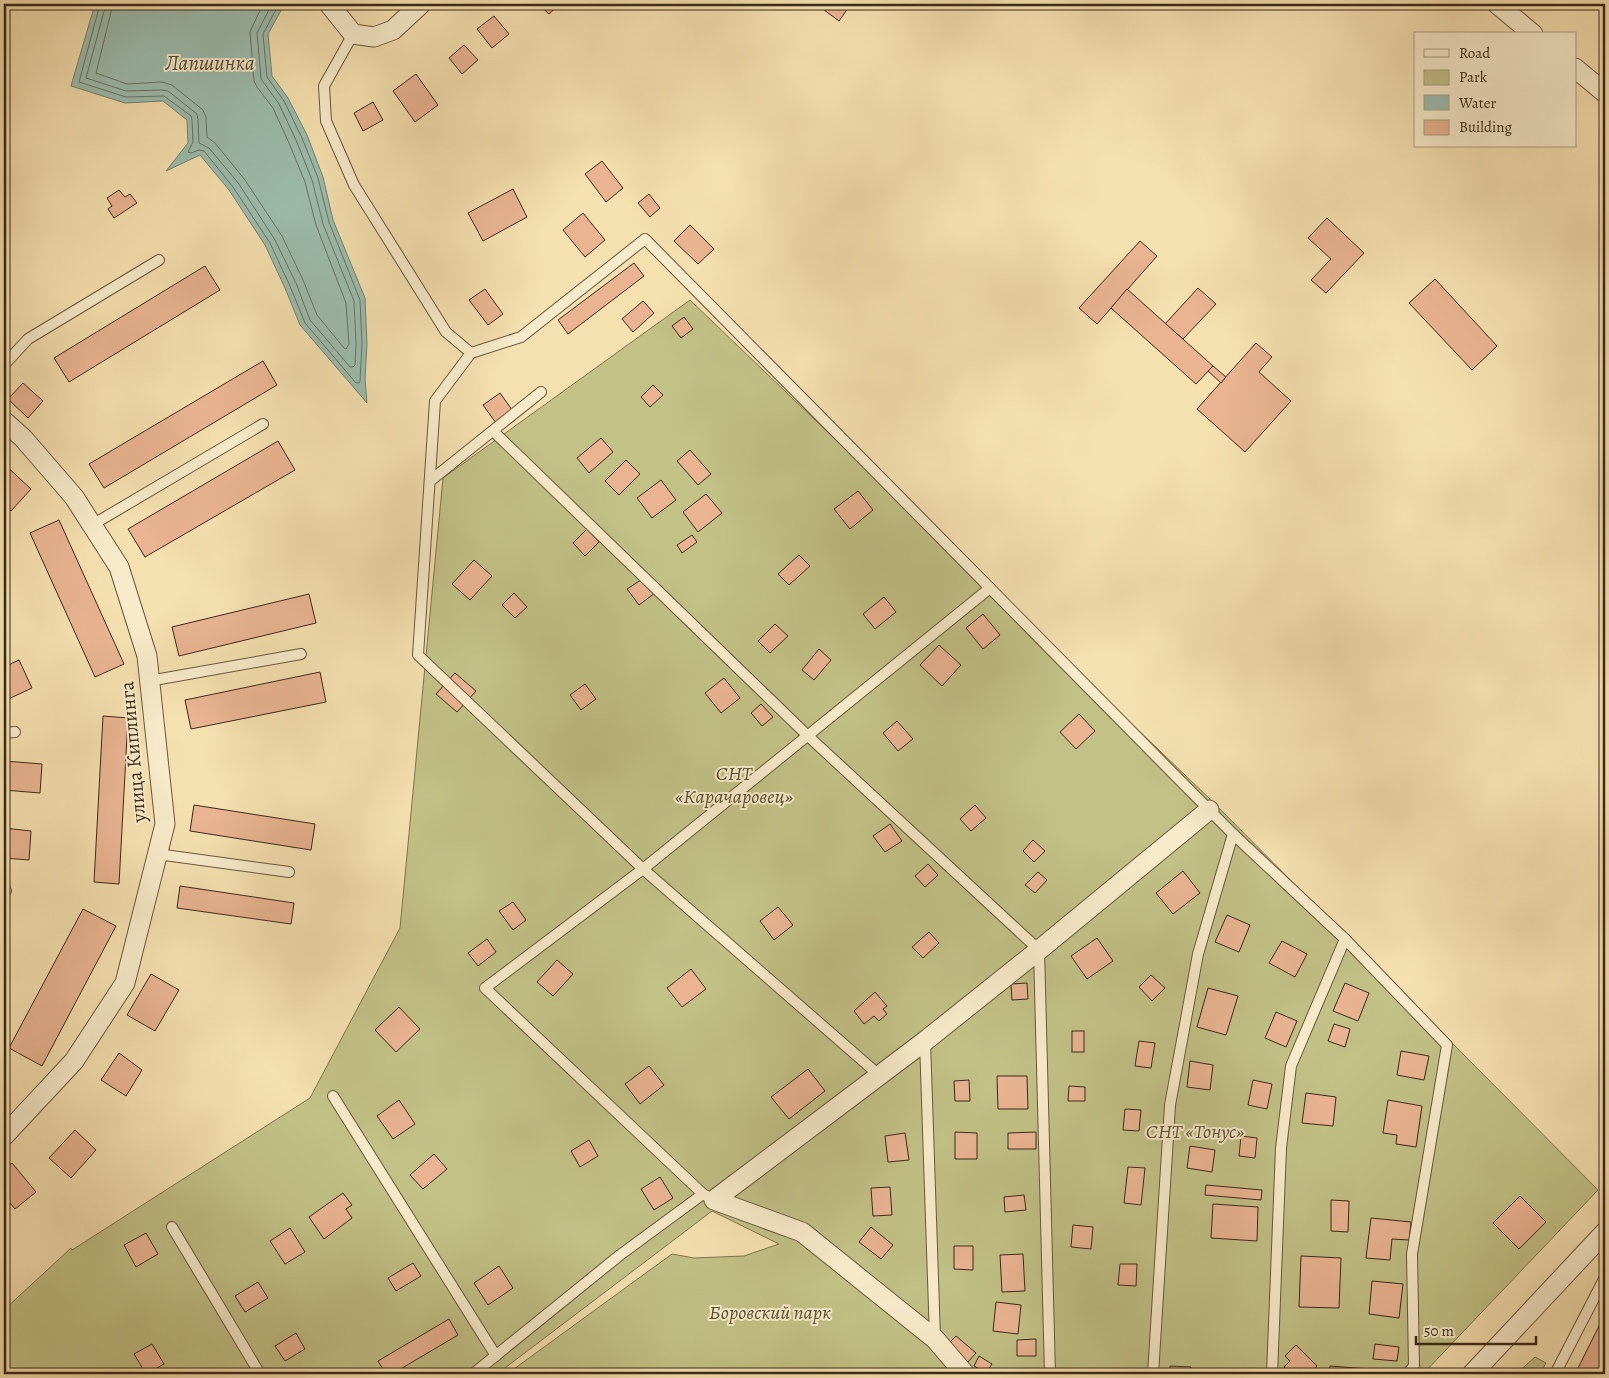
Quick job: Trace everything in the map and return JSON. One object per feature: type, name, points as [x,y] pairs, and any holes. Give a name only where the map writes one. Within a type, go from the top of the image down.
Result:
[{"type":"street","points":[[329,4],[354,34],[374,37],[393,30],[421,4]]},
{"type":"street","points":[[1497,4],[1532,32]]},
{"type":"street","points":[[1576,69],[1605,93]]},
{"type":"street","name":"улица Киплинга","points":[[4,421],[23,438],[74,497],[119,567],[147,656],[165,824],[125,983],[74,1061],[4,1136]]},
{"type":"street","points":[[709,1197],[925,1041],[1209,810]]},
{"type":"street","points":[[709,1197],[802,1232],[935,1339],[965,1374]]},
{"type":"street","points":[[1472,1374],[1605,1232]]},
{"type":"lane","points":[[354,34],[324,86],[326,121],[354,185],[446,332],[471,352]]},
{"type":"lane","points":[[879,1075],[643,869],[418,655],[435,401],[471,352],[521,337],[644,239],[1209,810],[1345,939],[1447,1045],[1412,1254],[1414,1366],[1407,1374]]},
{"type":"lane","points":[[4,364],[28,339],[158,260]]},
{"type":"lane","points":[[430,481],[541,392]]},
{"type":"lane","points":[[92,525],[263,424]]},
{"type":"lane","points":[[493,431],[807,735],[1039,950],[1050,1374]]},
{"type":"lane","points":[[473,1374],[620,1255],[709,1197],[485,988],[643,869],[990,588]]},
{"type":"lane","points":[[150,681],[301,654]]},
{"type":"lane","points":[[1154,1374],[1170,1105],[1198,954],[1233,834]]},
{"type":"lane","points":[[157,854],[289,872]]},
{"type":"lane","points":[[1272,1374],[1281,1148],[1290,1066],[1345,939]]},
{"type":"lane","points":[[925,1041],[935,1339]]},
{"type":"lane","points":[[333,1096],[496,1356]]},
{"type":"lane","points":[[172,1227],[260,1374]]},
{"type":"lane","points":[[1555,1374],[1605,1277]]},
{"type":"green space","name":"СНТ «Карачаровец»","points":[[690,300],[1211,800],[1598,1190],[1423,1374],[507,1374],[672,1254],[694,1258],[744,1256],[779,1244],[712,1211],[497,1374],[4,1374],[4,1310],[71,1248],[72,1250],[310,1098],[400,928],[443,478]]},
{"type":"green space","points":[[1535,1357],[1546,1363],[1540,1374],[1516,1374]]},
{"type":"water","name":"Лапшинка","points":[[95,4],[284,5],[268,34],[272,76],[288,98],[307,135],[323,177],[333,220],[365,298],[367,344],[365,379],[367,403],[300,325],[265,245],[229,190],[200,155],[166,171],[188,143],[187,120],[163,101],[125,103],[71,86]]},
{"type":"building","points":[[538,4],[560,4],[549,14]]},
{"type":"building","points":[[823,4],[851,4],[839,21],[820,7]]},
{"type":"building","points":[[494,16],[509,34],[492,48],[477,29]]},
{"type":"building","points":[[464,45],[478,60],[462,74],[449,58]]},
{"type":"building","points":[[416,74],[438,105],[415,122],[393,91]]},
{"type":"building","points":[[373,102],[383,120],[363,131],[354,113]]},
{"type":"building","points":[[602,161],[623,188],[606,202],[585,174]]},
{"type":"building","points":[[513,189],[527,217],[483,241],[468,213]]},
{"type":"building","points":[[119,190],[125,197],[130,194],[137,203],[114,218],[108,209],[112,206],[107,198]]},
{"type":"building","points":[[649,194],[660,208],[650,217],[638,203]]},
{"type":"building","points":[[583,213],[605,240],[585,257],[563,230]]},
{"type":"building","points":[[1327,218],[1364,253],[1326,293],[1311,280],[1331,259],[1308,238]]},
{"type":"building","points":[[690,225],[714,249],[698,264],[674,241]]},
{"type":"building","points":[[1140,241],[1157,256],[1097,324],[1079,308]]},
{"type":"building","points":[[634,263],[644,276],[568,334],[558,320]]},
{"type":"building","points":[[205,266],[220,290],[69,382],[54,358]]},
{"type":"building","points":[[1435,279],[1497,346],[1472,370],[1409,303]]},
{"type":"building","points":[[1198,288],[1216,304],[1183,339],[1165,324]]},
{"type":"building","points":[[485,289],[503,314],[488,325],[469,300]]},
{"type":"building","points":[[1127,289],[1213,366],[1196,384],[1111,308]]},
{"type":"building","points":[[643,301],[654,313],[633,332],[622,319]]},
{"type":"building","points":[[684,317],[693,329],[681,338],[672,326]]},
{"type":"building","points":[[1256,343],[1272,357],[1259,372],[1291,401],[1245,452],[1197,409]]},
{"type":"building","points":[[263,361],[277,385],[104,488],[89,464]]},
{"type":"building","points":[[1213,366],[1226,377],[1221,383],[1208,371]]},
{"type":"building","points":[[23,383],[43,401],[28,418],[8,399]]},
{"type":"building","points":[[653,385],[663,395],[650,407],[641,397]]},
{"type":"building","points":[[500,393],[513,411],[496,423],[483,405]]},
{"type":"building","points":[[601,438],[613,452],[589,473],[577,458]]},
{"type":"building","points":[[278,441],[295,470],[145,557],[128,529]]},
{"type":"building","points":[[690,450],[711,474],[698,485],[677,461]]},
{"type":"building","points":[[626,460],[640,474],[619,495],[605,481]]},
{"type":"building","points":[[4,464],[31,489],[11,511],[4,504]]},
{"type":"building","points":[[661,480],[676,500],[652,518],[637,498]]},
{"type":"building","points":[[858,491],[873,510],[850,529],[834,509]]},
{"type":"building","points":[[706,494],[722,513],[698,532],[683,512]]},
{"type":"building","points":[[59,520],[124,664],[95,677],[30,533]]},
{"type":"building","points":[[587,529],[599,542],[585,556],[573,543]]},
{"type":"building","points":[[692,535],[697,542],[682,553],[677,545]]},
{"type":"building","points":[[799,555],[810,566],[789,585],[778,574]]},
{"type":"building","points":[[474,560],[492,576],[470,600],[452,584]]},
{"type":"building","points":[[644,578],[655,593],[639,605],[627,589]]},
{"type":"building","points":[[514,593],[527,607],[515,618],[502,605]]},
{"type":"building","points":[[309,594],[316,623],[179,656],[172,627]]},
{"type":"building","points":[[884,597],[896,612],[875,629],[863,614]]},
{"type":"building","points":[[983,614],[1000,635],[983,649],[966,628]]},
{"type":"building","points":[[775,624],[788,636],[770,653],[758,641]]},
{"type":"building","points":[[939,645],[961,665],[942,686],[920,665]]},
{"type":"building","points":[[819,649],[831,660],[814,680],[802,670]]},
{"type":"building","points":[[19,660],[32,688],[4,701],[4,667]]},
{"type":"building","points":[[320,672],[326,702],[191,729],[185,700]]},
{"type":"building","points":[[455,673],[476,691],[457,712],[436,694]]},
{"type":"building","points":[[724,678],[740,698],[721,713],[705,693]]},
{"type":"building","points":[[585,684],[596,699],[581,710],[570,695]]},
{"type":"building","points":[[761,704],[773,717],[762,726],[751,713]]},
{"type":"building","points":[[1079,714],[1095,731],[1076,749],[1060,732]]},
{"type":"building","points":[[103,716],[128,718],[119,884],[94,882]]},
{"type":"building","points":[[897,721],[913,739],[898,751],[883,733]]},
{"type":"building","points":[[4,761],[42,764],[40,793],[4,790]]},
{"type":"building","points":[[194,805],[315,824],[311,850],[190,831]]},
{"type":"building","points":[[975,805],[986,818],[971,831],[960,819]]},
{"type":"building","points":[[890,824],[902,841],[885,852],[873,836]]},
{"type":"building","points":[[4,828],[31,831],[29,860],[4,858]]},
{"type":"building","points":[[1033,840],[1045,851],[1034,862],[1023,851]]},
{"type":"building","points":[[928,864],[938,875],[925,887],[915,876]]},
{"type":"building","points":[[1183,871],[1200,893],[1173,914],[1156,893]]},
{"type":"building","points":[[1038,872],[1047,880],[1035,893],[1025,885]]},
{"type":"building","points":[[180,886],[294,903],[291,924],[177,908]]},
{"type":"building","points":[[513,902],[526,920],[513,930],[499,911]]},
{"type":"building","points":[[778,907],[793,925],[774,940],[760,921]]},
{"type":"building","points":[[83,909],[116,926],[42,1066],[9,1048]]},
{"type":"building","points":[[1227,915],[1250,925],[1239,952],[1215,942]]},
{"type":"building","points":[[929,932],[939,943],[923,958],[912,947]]},
{"type":"building","points":[[1097,938],[1113,961],[1087,979],[1071,956]]},
{"type":"building","points":[[487,939],[496,952],[478,966],[468,953]]},
{"type":"building","points":[[1282,941],[1307,954],[1295,977],[1269,963]]},
{"type":"building","points":[[557,960],[573,974],[553,996],[537,982]]},
{"type":"building","points":[[691,969],[706,989],[682,1007],[667,988]]},
{"type":"building","points":[[151,974],[179,990],[155,1031],[127,1015]]},
{"type":"building","points":[[1151,975],[1165,988],[1152,1001],[1139,987]]},
{"type":"building","points":[[1027,983],[1028,999],[1012,1000],[1011,984]]},
{"type":"building","points":[[1345,983],[1369,993],[1358,1021],[1333,1011]]},
{"type":"building","points":[[1208,988],[1238,996],[1226,1035],[1197,1027]]},
{"type":"building","points":[[875,992],[887,1006],[883,1009],[887,1014],[879,1021],[874,1016],[864,1024],[854,1011]]},
{"type":"building","points":[[399,1007],[420,1029],[396,1052],[375,1030]]},
{"type":"building","points":[[1276,1012],[1297,1021],[1286,1047],[1265,1038]]},
{"type":"building","points":[[1334,1024],[1350,1029],[1345,1047],[1328,1041]]},
{"type":"building","points":[[1072,1031],[1084,1031],[1084,1052],[1072,1052]]},
{"type":"building","points":[[1139,1041],[1155,1043],[1151,1068],[1135,1066]]},
{"type":"building","points":[[1401,1051],[1429,1056],[1424,1080],[1397,1075]]},
{"type":"building","points":[[119,1053],[142,1070],[126,1096],[101,1080]]},
{"type":"building","points":[[1190,1061],[1213,1065],[1210,1090],[1187,1087]]},
{"type":"building","points":[[649,1066],[664,1085],[640,1104],[625,1084]]},
{"type":"building","points":[[808,1069],[825,1091],[789,1119],[771,1097]]},
{"type":"building","points":[[997,1076],[1027,1076],[1028,1109],[998,1109]]},
{"type":"building","points":[[969,1080],[970,1101],[955,1101],[954,1081]]},
{"type":"building","points":[[1253,1080],[1272,1084],[1267,1109],[1248,1105]]},
{"type":"building","points":[[1069,1086],[1085,1087],[1085,1101],[1068,1101]]},
{"type":"building","points":[[1306,1093],[1336,1097],[1333,1126],[1302,1123]]},
{"type":"building","points":[[399,1100],[415,1124],[393,1139],[377,1116]]},
{"type":"building","points":[[1388,1100],[1422,1106],[1416,1147],[1396,1144],[1397,1135],[1383,1133]]},
{"type":"building","points":[[1125,1109],[1141,1110],[1139,1131],[1123,1130]]},
{"type":"building","points":[[75,1130],[96,1150],[71,1178],[49,1158]]},
{"type":"building","points":[[955,1132],[977,1133],[977,1159],[955,1159]]},
{"type":"building","points":[[1036,1132],[1036,1149],[1008,1149],[1008,1133]]},
{"type":"building","points":[[905,1133],[909,1160],[888,1162],[885,1136]]},
{"type":"building","points":[[1241,1136],[1257,1138],[1255,1158],[1239,1156]]},
{"type":"building","points":[[589,1140],[598,1156],[580,1167],[571,1151]]},
{"type":"building","points":[[1190,1146],[1215,1150],[1212,1172],[1187,1168]]},
{"type":"building","points":[[434,1154],[447,1169],[423,1189],[410,1175]]},
{"type":"building","points":[[12,1163],[36,1192],[15,1209],[4,1196],[4,1170]]},
{"type":"building","points":[[1128,1167],[1145,1168],[1141,1205],[1124,1203]]},
{"type":"building","points":[[660,1177],[673,1198],[654,1210],[641,1189]]},
{"type":"building","points":[[1206,1185],[1262,1190],[1261,1200],[1205,1195]]},
{"type":"building","points":[[890,1187],[892,1215],[873,1216],[871,1188]]},
{"type":"building","points":[[343,1193],[352,1205],[346,1209],[352,1218],[324,1239],[309,1217]]},
{"type":"building","points":[[1024,1195],[1026,1210],[1005,1212],[1004,1197]]},
{"type":"building","points":[[1520,1196],[1546,1222],[1519,1249],[1493,1223]]},
{"type":"building","points":[[1331,1200],[1349,1201],[1348,1232],[1331,1231]]},
{"type":"building","points":[[1213,1204],[1258,1207],[1257,1241],[1211,1238]]},
{"type":"building","points":[[1371,1218],[1411,1222],[1409,1240],[1392,1239],[1390,1260],[1366,1258]]},
{"type":"building","points":[[1073,1225],[1093,1227],[1091,1249],[1071,1247]]},
{"type":"building","points":[[871,1227],[893,1245],[881,1259],[859,1242]]},
{"type":"building","points":[[290,1228],[305,1252],[285,1264],[270,1241]]},
{"type":"building","points":[[146,1233],[158,1254],[136,1267],[124,1245]]},
{"type":"building","points":[[954,1246],[973,1246],[973,1270],[954,1269]]},
{"type":"building","points":[[1023,1254],[1025,1291],[1002,1292],[1000,1255]]},
{"type":"building","points":[[1301,1256],[1341,1258],[1339,1308],[1299,1307]]},
{"type":"building","points":[[413,1263],[421,1276],[396,1291],[388,1278]]},
{"type":"building","points":[[1120,1264],[1137,1264],[1136,1286],[1118,1285]]},
{"type":"building","points":[[499,1266],[513,1288],[488,1305],[474,1283]]},
{"type":"building","points":[[1372,1281],[1403,1284],[1399,1318],[1369,1314]]},
{"type":"building","points":[[258,1282],[268,1298],[245,1312],[235,1296]]},
{"type":"building","points":[[996,1302],[1021,1305],[1018,1334],[993,1331]]},
{"type":"building","points":[[1605,1314],[1605,1374],[1575,1374]]},
{"type":"building","points":[[449,1319],[458,1335],[392,1374],[386,1374],[378,1361]]},
{"type":"building","points":[[296,1333],[305,1349],[285,1361],[275,1346]]},
{"type":"building","points":[[956,1336],[976,1353],[967,1363],[947,1345]]},
{"type":"building","points":[[1036,1339],[1036,1356],[1017,1356],[1017,1340]]},
{"type":"building","points":[[152,1344],[164,1364],[146,1374],[134,1354]]},
{"type":"building","points":[[1375,1344],[1399,1347],[1397,1361],[1373,1359]]},
{"type":"building","points":[[1296,1345],[1317,1366],[1309,1374],[1292,1374],[1284,1367],[1290,1361],[1285,1356]]},
{"type":"building","points":[[979,1356],[992,1364],[986,1373],[974,1366]]},
{"type":"building","points":[[1170,1366],[1191,1367],[1190,1374],[1170,1374]]},
{"type":"building","points":[[1330,1366],[1370,1369],[1370,1374],[1329,1374]]},
{"type":"park label","name":"СНТ «Тонус»","points":[[1195,1131]]},
{"type":"park label","name":"Боровский парк","points":[[770,1312]]}]
